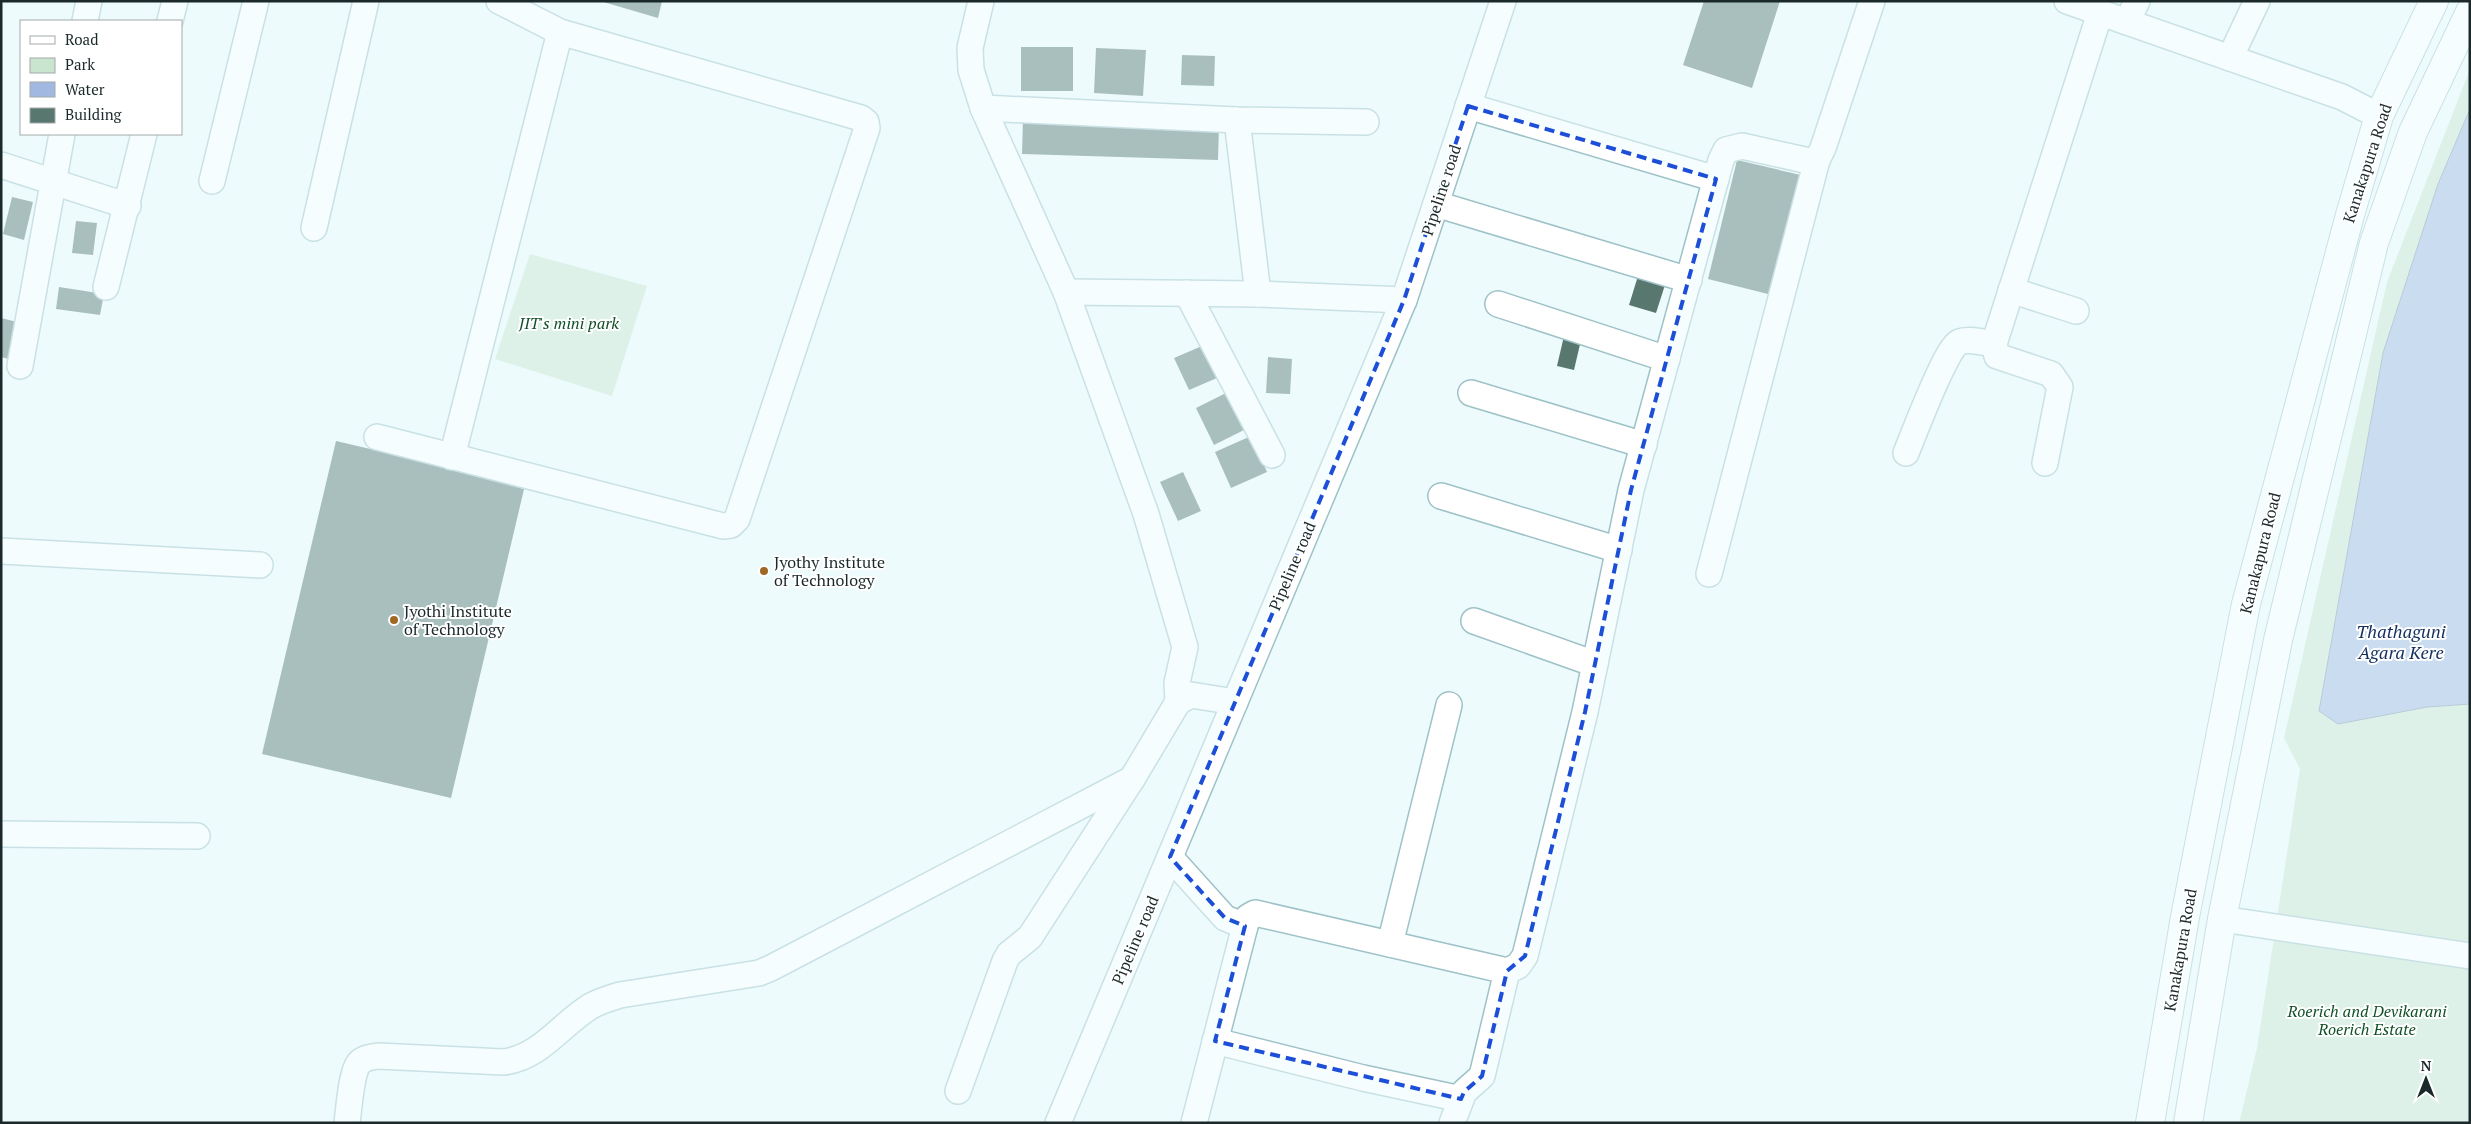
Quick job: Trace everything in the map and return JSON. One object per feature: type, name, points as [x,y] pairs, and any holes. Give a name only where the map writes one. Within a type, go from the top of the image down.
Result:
[{"type":"highway","name":"Kanakapura Road","points":[[2150,1123],[2185,917],[2246,604],[2342,243],[2379,116],[2434,1]]},
{"type":"highway","name":"Kanakapura Road","points":[[2188,1123],[2222,919],[2278,640],[2374,243],[2413,132],[2470,12]]},
{"type":"street","points":[[85,20],[89,1]]},
{"type":"street","points":[[170,20],[175,1]]},
{"type":"street","points":[[212,181],[256,1]]},
{"type":"street","points":[[314,228],[366,1]]},
{"type":"street","points":[[377,437],[724,526],[731,525],[737,519],[867,128],[866,122],[861,118],[560,32],[499,1]]},
{"type":"street","points":[[981,1],[970,48],[970,60],[983,108],[1066,292],[1146,514],[1185,647],[1177,682],[1178,702]]},
{"type":"street","name":"Pipeline road","points":[[1058,1123],[1404,300],[1503,1]]},
{"type":"street","points":[[1709,574],[1817,160],[1823,148],[1872,1]]},
{"type":"street","points":[[2067,1],[2100,13],[2132,12],[2230,58],[2342,97],[2379,116]]},
{"type":"street","points":[[2230,58],[2257,1]]},
{"type":"street","points":[[2045,463],[2060,388],[2050,374],[1997,356],[1994,344],[2100,13]]},
{"type":"street","points":[[452,457],[560,32]]},
{"type":"street","points":[[1468,106],[1716,179]]},
{"type":"street","points":[[983,108],[1237,120],[1366,122]]},
{"type":"street","points":[[1237,120],[1258,294]]},
{"type":"street","points":[[20,366],[52,180],[62,135]]},
{"type":"street","points":[[106,287],[128,206],[144,135]]},
{"type":"street","points":[[1194,1123],[1245,926],[1248,917],[1255,913],[1508,971],[1518,966],[1526,956],[1595,664],[1631,490],[1716,179],[1726,150],[1742,146],[1808,161],[1817,160]]},
{"type":"street","points":[[1,165],[128,206]]},
{"type":"street","points":[[1436,204],[1689,280]]},
{"type":"street","points":[[2011,290],[2076,311]]},
{"type":"street","points":[[1066,292],[1187,292],[1404,300]]},
{"type":"street","points":[[1187,292],[1272,455]]},
{"type":"street","points":[[1498,304],[1667,359]]},
{"type":"street","points":[[1906,453],[1938,377],[1954,346],[1964,341],[1994,344]]},
{"type":"street","points":[[1472,393],[1644,445]]},
{"type":"street","points":[[1441,496],[1619,550]]},
{"type":"street","points":[[1,551],[260,566]]},
{"type":"street","points":[[1474,621],[1595,664]]},
{"type":"street","points":[[958,1091],[1005,961],[1009,954],[1030,937],[1132,779],[1178,702],[1191,695],[1235,702]]},
{"type":"street","points":[[1390,944],[1449,705]]},
{"type":"street","points":[[347,1123],[355,1071],[360,1063],[368,1057],[515,1061],[543,1045],[590,1007],[620,994],[760,973],[1132,779]]},
{"type":"street","points":[[1,834],[197,836]]},
{"type":"street","points":[[1170,857],[1225,918],[1245,926]]},
{"type":"street","points":[[2222,919],[2470,956]]},
{"type":"street","points":[[1452,1123],[1464,1092],[1482,1076],[1508,971]]},
{"type":"street","points":[[1215,1041],[1461,1100]]},
{"type":"highlighted area","points":[[1468,106],[1716,179],[1631,490],[1585,712],[1525,956],[1507,971],[1482,1076],[1464,1092],[1461,1099],[1215,1041],[1245,926],[1225,918],[1170,857],[1404,300]]},
{"type":"green space","name":"Roerich and Devikarani Roerich Estate","points":[[2470,69],[2470,1123],[2239,1123],[2257,1048],[2300,769],[2284,738],[2387,282]]},
{"type":"green space","name":"JIT's mini park","points":[[530,254],[647,286],[612,396],[495,359]]},
{"type":"water","name":"Thathaguni Agara Kere","points":[[2470,109],[2470,704],[2427,707],[2338,724],[2319,711],[2383,353],[2438,184]]},
{"type":"building","points":[[600,1],[662,1],[658,18]]},
{"type":"building","points":[[1704,1],[1780,1],[1752,88],[1683,65]]},
{"type":"building","points":[[1021,47],[1073,47],[1073,91],[1021,91]]},
{"type":"building","points":[[1096,48],[1146,50],[1143,96],[1094,93]]},
{"type":"building","points":[[1182,55],[1215,56],[1214,86],[1181,85]]},
{"type":"building","points":[[1023,119],[1219,126],[1218,160],[1022,154]]},
{"type":"building","points":[[1737,160],[1805,176],[1776,296],[1708,279]]},
{"type":"building","points":[[12,197],[33,202],[24,240],[3,234]]},
{"type":"building","points":[[76,221],[97,223],[93,255],[72,253]]},
{"type":"building","points":[[1638,276],[1665,285],[1656,313],[1629,305]]},
{"type":"building","points":[[59,287],[104,294],[100,315],[56,309]]},
{"type":"building","points":[[1,318],[21,323],[12,360],[1,357]]},
{"type":"building","points":[[1564,336],[1581,340],[1574,370],[1557,366]]},
{"type":"building","points":[[1202,346],[1217,378],[1189,390],[1174,358]]},
{"type":"building","points":[[1268,357],[1292,359],[1290,394],[1266,393]]},
{"type":"building","points":[[1230,391],[1248,428],[1214,445],[1196,408]]},
{"type":"building","points":[[1251,436],[1267,472],[1231,488],[1215,452]]},
{"type":"building","name":"Jyothi Institute of Technology","points":[[336,441],[525,485],[451,798],[262,754]]},
{"type":"building","points":[[1183,472],[1201,511],[1178,521],[1160,482]]},
{"type":"place","name":"Jyothy Institute of Technology","points":[[764,571]]},
{"type":"place","name":"Jyothi Institute of Technology","points":[[394,620]]}]
